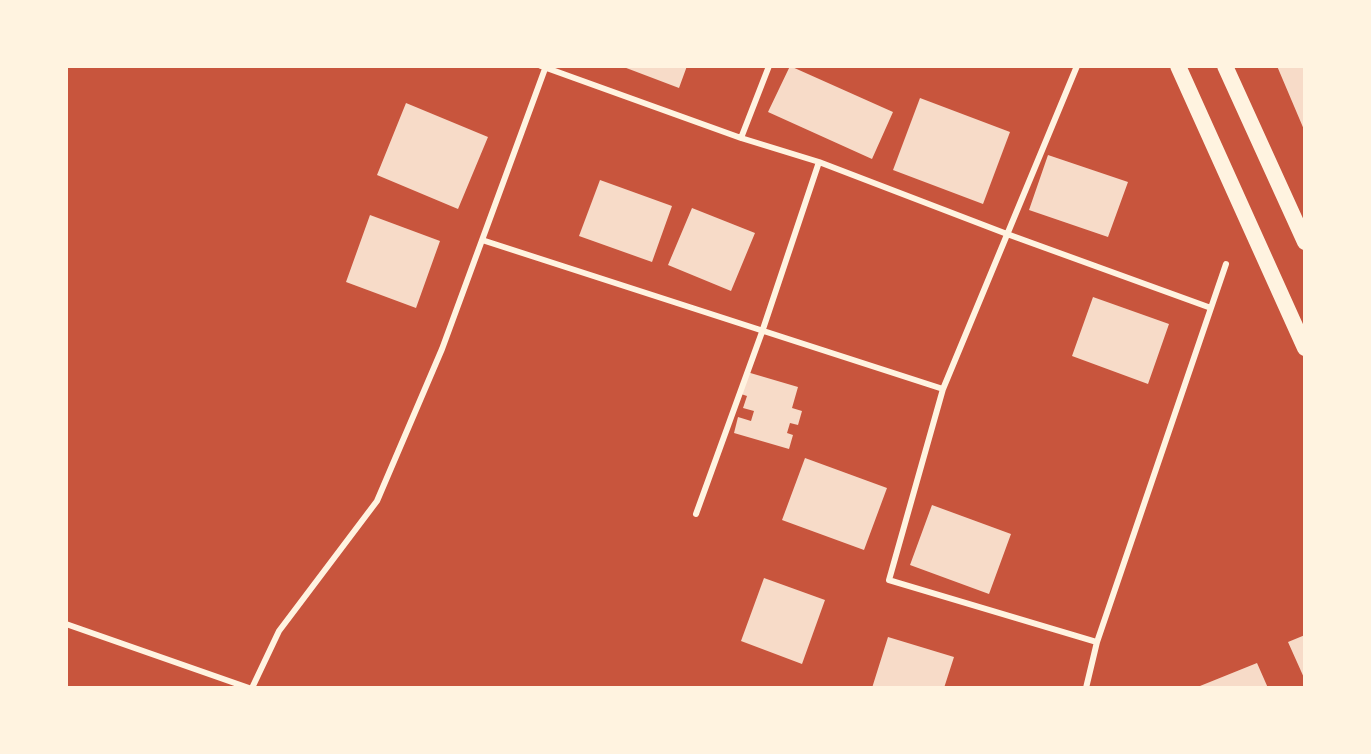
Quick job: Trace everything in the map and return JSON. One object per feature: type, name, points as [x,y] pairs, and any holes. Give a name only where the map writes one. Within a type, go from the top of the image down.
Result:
[{"type":"highway","points":[[1178,66],[1305,348]]},
{"type":"highway","points":[[1225,66],[1305,242]]},
{"type":"street","points":[[66,624],[251,688],[279,631],[377,501],[442,349],[544,66],[741,138],[819,162],[1007,234],[1211,308]]},
{"type":"street","points":[[741,138],[769,66]]},
{"type":"street","points":[[1077,66],[943,389],[889,580],[1097,642]]},
{"type":"street","points":[[696,514],[762,332],[819,162]]},
{"type":"street","points":[[482,240],[943,389]]},
{"type":"street","points":[[1086,688],[1097,642],[1226,264]]},
{"type":"building","points":[[621,66],[687,66],[679,88]]},
{"type":"building","points":[[790,66],[893,112],[872,159],[768,112]]},
{"type":"building","points":[[1277,66],[1305,66],[1305,132]]},
{"type":"building","points":[[920,98],[1010,132],[983,204],[893,170]]},
{"type":"building","points":[[406,103],[488,137],[458,209],[377,175]]},
{"type":"building","points":[[1048,155],[1128,182],[1108,237],[1029,210]]},
{"type":"building","points":[[600,180],[672,206],[652,262],[579,236]]},
{"type":"building","points":[[692,208],[755,233],[731,291],[668,265]]},
{"type":"building","points":[[370,215],[440,241],[416,308],[346,282]]},
{"type":"building","points":[[1093,297],[1169,324],[1148,384],[1072,356]]},
{"type":"building","points":[[747,372],[798,387],[792,408],[802,411],[798,425],[790,423],[787,433],[793,435],[789,449],[734,433],[738,417],[751,421],[754,411],[743,408],[747,396],[741,394]]},
{"type":"building","points":[[805,458],[887,488],[864,550],[782,520]]},
{"type":"building","points":[[932,505],[1011,534],[989,594],[910,565]]},
{"type":"building","points":[[764,578],[825,600],[802,664],[741,641]]},
{"type":"building","points":[[1305,635],[1305,680],[1288,642]]},
{"type":"building","points":[[888,637],[954,657],[944,688],[872,688]]},
{"type":"building","points":[[1257,663],[1268,688],[1195,688]]}]
